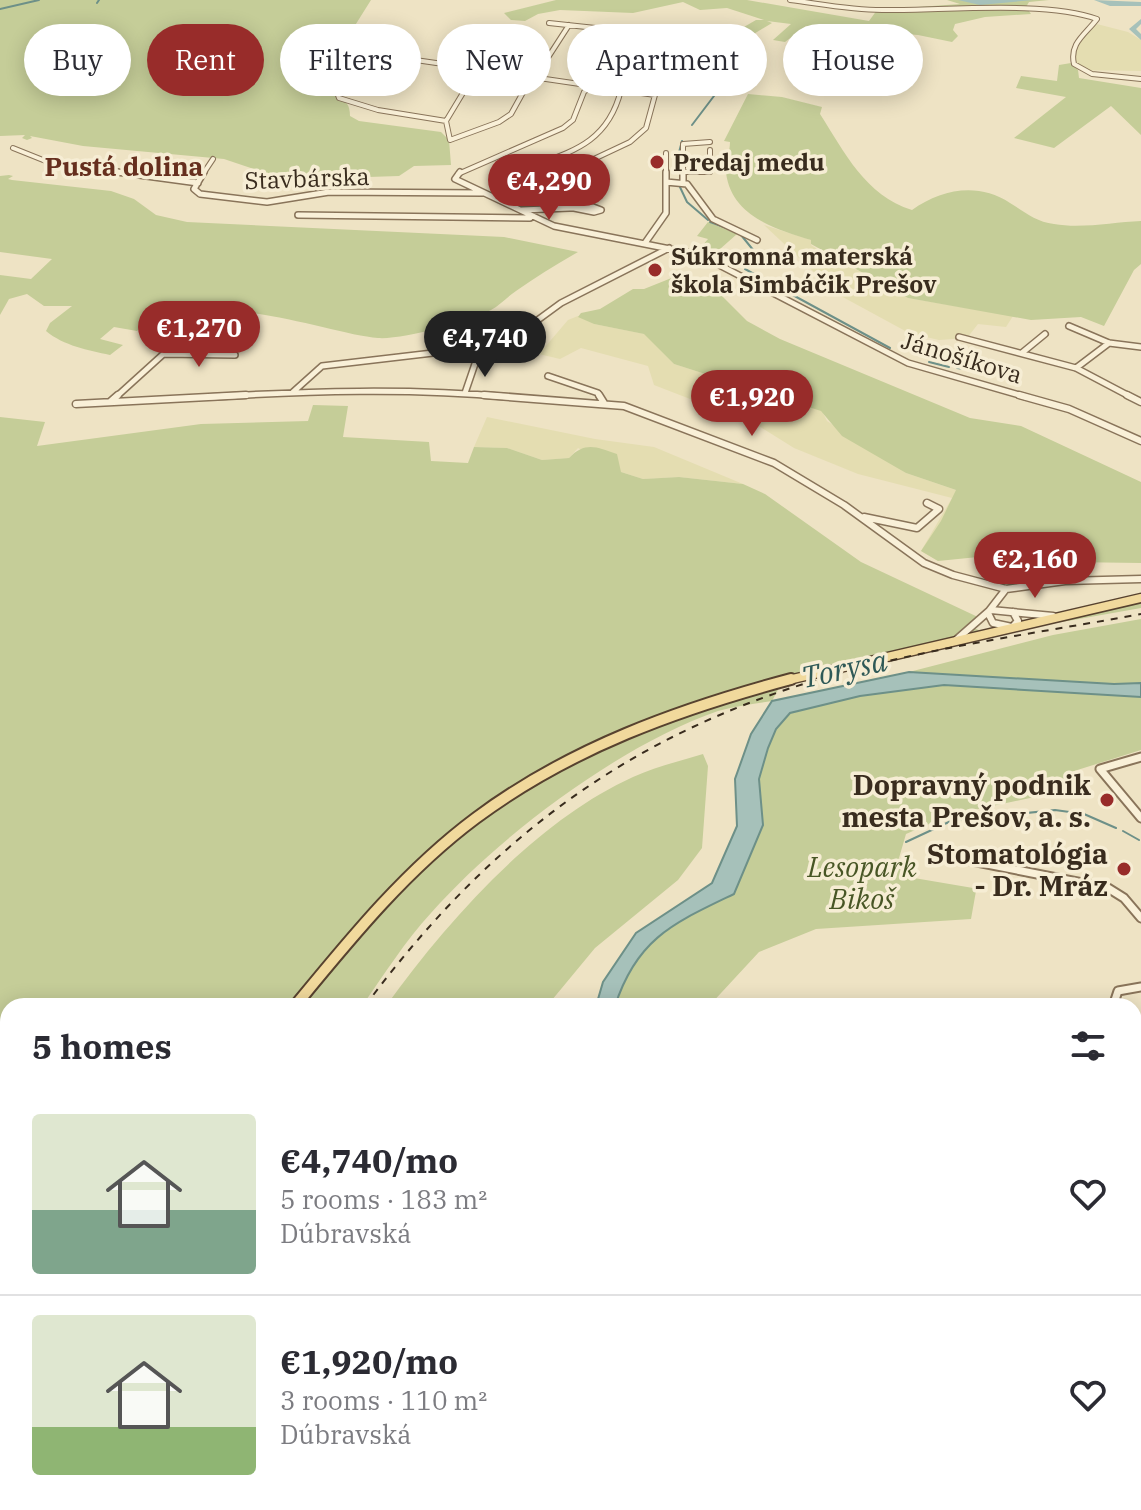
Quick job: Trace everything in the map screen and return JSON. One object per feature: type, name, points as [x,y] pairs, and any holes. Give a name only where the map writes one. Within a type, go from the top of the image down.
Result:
[{"type":"main road","points":[[302,998],[357,932],[425,864],[502,799],[624,735],[738,693],[1141,598]]},
{"type":"street","points":[[790,0],[884,11],[995,6],[1070,7],[1091,12],[1096,21],[1074,46],[1071,60],[1074,66],[1087,73],[1141,79]]},
{"type":"street","points":[[549,23],[567,25]]},
{"type":"street","points":[[551,53],[567,28]]},
{"type":"street","points":[[338,96],[378,110],[446,121]]},
{"type":"street","points":[[461,96],[446,121],[450,140],[499,122],[511,114],[521,96]]},
{"type":"street","points":[[486,193],[454,177],[563,128],[573,120],[582,96]]},
{"type":"street","points":[[539,186],[508,176],[577,146],[602,131],[614,115],[619,96]]},
{"type":"street","points":[[504,202],[617,151],[646,128],[655,96]]},
{"type":"street","points":[[710,142],[683,144],[683,183],[713,219],[757,240]]},
{"type":"street","points":[[13,148],[16,152],[42,160],[198,183]]},
{"type":"street","points":[[682,172],[710,172],[710,150]]},
{"type":"street","points":[[645,243],[666,213],[666,153]]},
{"type":"street","name":"Stavbárska","points":[[213,159],[194,189],[200,194],[267,202],[329,192],[486,193],[532,218],[554,226],[645,243]]},
{"type":"street","points":[[666,182],[683,183]]},
{"type":"street","name":"Stavbárska","points":[[460,194],[479,190]]},
{"type":"street","points":[[522,210],[596,207],[601,210],[574,208]]},
{"type":"street","points":[[298,215],[532,218]]},
{"type":"street","name":"Jánošíkova","points":[[645,243],[700,255],[738,272],[908,363],[1069,409],[1141,441]]},
{"type":"street","points":[[293,392],[296,386],[322,366],[484,347],[535,322],[551,308],[669,248]]},
{"type":"street","points":[[1069,326],[1109,343],[1141,347]]},
{"type":"street","name":"Jánošíkova","points":[[1023,352],[1045,334]]},
{"type":"street","name":"Jánošíkova","points":[[959,337],[1076,368],[1141,402]]},
{"type":"street","points":[[109,403],[180,339]]},
{"type":"street","points":[[1076,368],[1109,343]]},
{"type":"street","points":[[465,393],[478,355],[484,347]]},
{"type":"street","points":[[164,354],[235,355]]},
{"type":"street","points":[[548,376],[598,393],[604,403]]},
{"type":"street","points":[[76,404],[293,392],[465,393],[635,408],[774,463],[862,517],[924,563],[953,575],[1006,589],[1065,581],[1141,579]]},
{"type":"street","points":[[862,517],[917,528],[939,509],[927,503]]},
{"type":"street","points":[[956,640],[989,611],[1006,589]]},
{"type":"street","points":[[989,611],[987,615],[993,623],[1012,627],[1017,618],[997,601]]},
{"type":"street","points":[[989,611],[1007,610],[1058,617]]},
{"type":"street","points":[[1141,757],[1100,769],[1141,818]]},
{"type":"street","points":[[936,854],[1108,888],[1124,898],[1141,918]]},
{"type":"street","points":[[1116,998],[1118,991],[1141,987]]},
{"type":"shaded area","points":[[1093,23],[1128,32],[1141,40],[1141,71],[1078,70],[1072,64],[1075,42]]},
{"type":"shaded area","points":[[764,225],[811,240],[811,245],[833,259],[885,283],[908,298],[1013,316],[1006,327],[978,324],[967,338],[939,340],[909,333],[828,289],[830,287]]},
{"type":"shaded area","points":[[578,316],[594,324],[645,334],[674,364],[822,411],[827,421],[906,473],[988,501],[938,561],[921,551],[952,498],[858,474],[794,448],[757,425],[654,385],[648,366],[581,348],[560,359],[539,354],[568,320]]},
{"type":"shaded area","points":[[487,417],[595,439],[654,447],[743,484],[679,477],[643,479],[621,472],[578,448],[569,458],[542,460],[507,448],[474,447]]},
{"type":"green space","points":[[0,0],[371,0],[356,24],[280,24],[280,96],[336,96],[347,103],[350,116],[359,121],[441,132],[449,140],[451,165],[414,166],[399,176],[337,178],[336,184],[311,185],[312,180],[289,181],[224,159],[83,146],[30,136],[32,138],[27,140],[22,138],[25,135],[0,136]]},
{"type":"green space","points":[[556,0],[747,0],[869,21],[877,10],[960,4],[947,0],[1049,0],[1029,2],[1026,7],[1031,14],[985,17],[955,24],[953,30],[958,36],[952,42],[923,36],[923,24],[791,24],[767,21],[772,23],[767,26],[749,24],[764,20],[727,8],[700,10],[683,2],[633,13],[560,10],[538,14],[525,21],[511,20],[504,13]]},
{"type":"green space","points":[[783,31],[783,42],[773,40]]},
{"type":"green space","points":[[1071,63],[1078,70],[1079,78],[1141,88],[1141,135],[1111,106],[1054,148],[1014,138],[1066,97],[1016,88],[1021,76],[1057,81],[1059,65]]},
{"type":"green space","points":[[747,96],[782,97],[822,107],[820,114],[858,171],[881,194],[896,203],[912,210],[935,197],[973,190],[998,196],[1048,223],[1075,226],[1141,221],[1141,264],[1134,270],[1104,326],[1081,317],[1031,320],[908,298],[811,244],[811,240],[770,226],[746,211],[730,188],[726,166],[730,142],[724,141]]},
{"type":"green space","points":[[0,176],[13,176],[8,179],[12,180],[111,191],[134,199],[156,215],[187,222],[504,237],[578,252],[491,310],[419,333],[378,338],[284,318],[233,311],[212,313],[197,319],[156,314],[137,331],[114,327],[100,339],[123,345],[110,355],[68,344],[46,331],[50,323],[72,306],[44,306],[27,294],[9,299],[0,315],[0,275],[31,279],[52,259],[0,252]]},
{"type":"green space","points":[[708,222],[737,234],[711,257],[696,253],[708,239],[697,236]]},
{"type":"green space","points":[[674,277],[720,294],[747,321],[780,339],[970,418],[1021,426],[1141,482],[1141,563],[1068,562],[1039,551],[938,561],[921,551],[941,521],[956,490],[906,473],[842,436],[821,411],[674,364],[644,334],[594,324],[578,317],[581,313],[600,309],[633,289],[644,289]]},
{"type":"green space","points":[[313,405],[348,406],[343,437],[429,442],[431,461],[468,463],[474,447],[507,448],[542,460],[569,458],[580,449],[592,447],[617,454],[621,472],[643,479],[679,477],[743,484],[765,494],[861,562],[980,618],[971,627],[989,634],[1141,601],[1141,608],[1045,625],[780,686],[772,701],[718,711],[680,726],[641,746],[563,796],[491,854],[421,924],[368,998],[0,998],[0,417],[45,422],[37,446],[201,424],[308,421]]},
{"type":"green space","points":[[1141,619],[1141,683],[909,672],[1053,635]]},
{"type":"green space","name":"Lesopark Bikoš","points":[[944,685],[1141,697],[1141,750],[1071,772],[1061,783],[1063,791],[950,815],[906,834],[899,858],[914,878],[976,891],[971,919],[816,929],[759,952],[716,998],[618,998],[634,964],[660,935],[734,894],[763,825],[759,779],[776,729],[790,713],[860,696]]},
{"type":"green space","points":[[703,754],[708,766],[702,848],[678,880],[595,948],[554,998],[392,998],[466,907],[529,846],[597,796],[659,767]]},
{"type":"water","points":[[909,672],[1141,683],[1141,697],[944,685],[860,696],[790,713],[776,729],[768,748],[759,779],[763,825],[734,894],[660,935],[634,964],[618,998],[598,998],[603,982],[636,933],[712,883],[737,826],[735,779],[751,734],[772,701]]},
{"type":"waterway","points":[[0,9],[39,0]]},
{"type":"waterway","points":[[961,0],[980,3],[1030,0]]},
{"type":"waterway","points":[[1097,0],[1110,4],[1141,4]]},
{"type":"waterway","points":[[1141,21],[1132,29],[1141,38]]},
{"type":"waterway","points":[[692,125],[714,96]]},
{"type":"waterway","points":[[677,160],[682,141]]},
{"type":"waterway","points":[[679,185],[687,202],[708,220]]},
{"type":"waterway","points":[[710,222],[732,230]]},
{"type":"waterway","points":[[741,235],[754,251],[741,266]]},
{"type":"waterway","points":[[745,269],[890,348]]},
{"type":"waterway","points":[[929,362],[949,367]]},
{"type":"waterway","points":[[957,368],[986,372]]},
{"type":"waterway","points":[[906,842],[951,821],[1055,810],[1084,814],[1116,828]]},
{"type":"waterway","points":[[1123,831],[1139,840]]},
{"type":"railway","points":[[371,998],[453,902],[500,856],[550,814],[603,777],[659,744],[720,715],[828,676],[962,646],[1141,614]]},
{"type":"place","name":"Predaj medu","points":[[657,162]]},
{"type":"place","name":"Súkromná materská škola Simbáčik Prešov","points":[[655,270]]},
{"type":"place","name":"Dopravný podnik mesta Prešov, a. s.","points":[[1107,800]]},
{"type":"place","name":"Stomatológia - Dr. Mráz","points":[[1124,869]]},
{"type":"district","name":"Pustá dolina","points":[[124,166]]},
{"type":"water label","name":"Torysa","points":[[844,668]]}]
